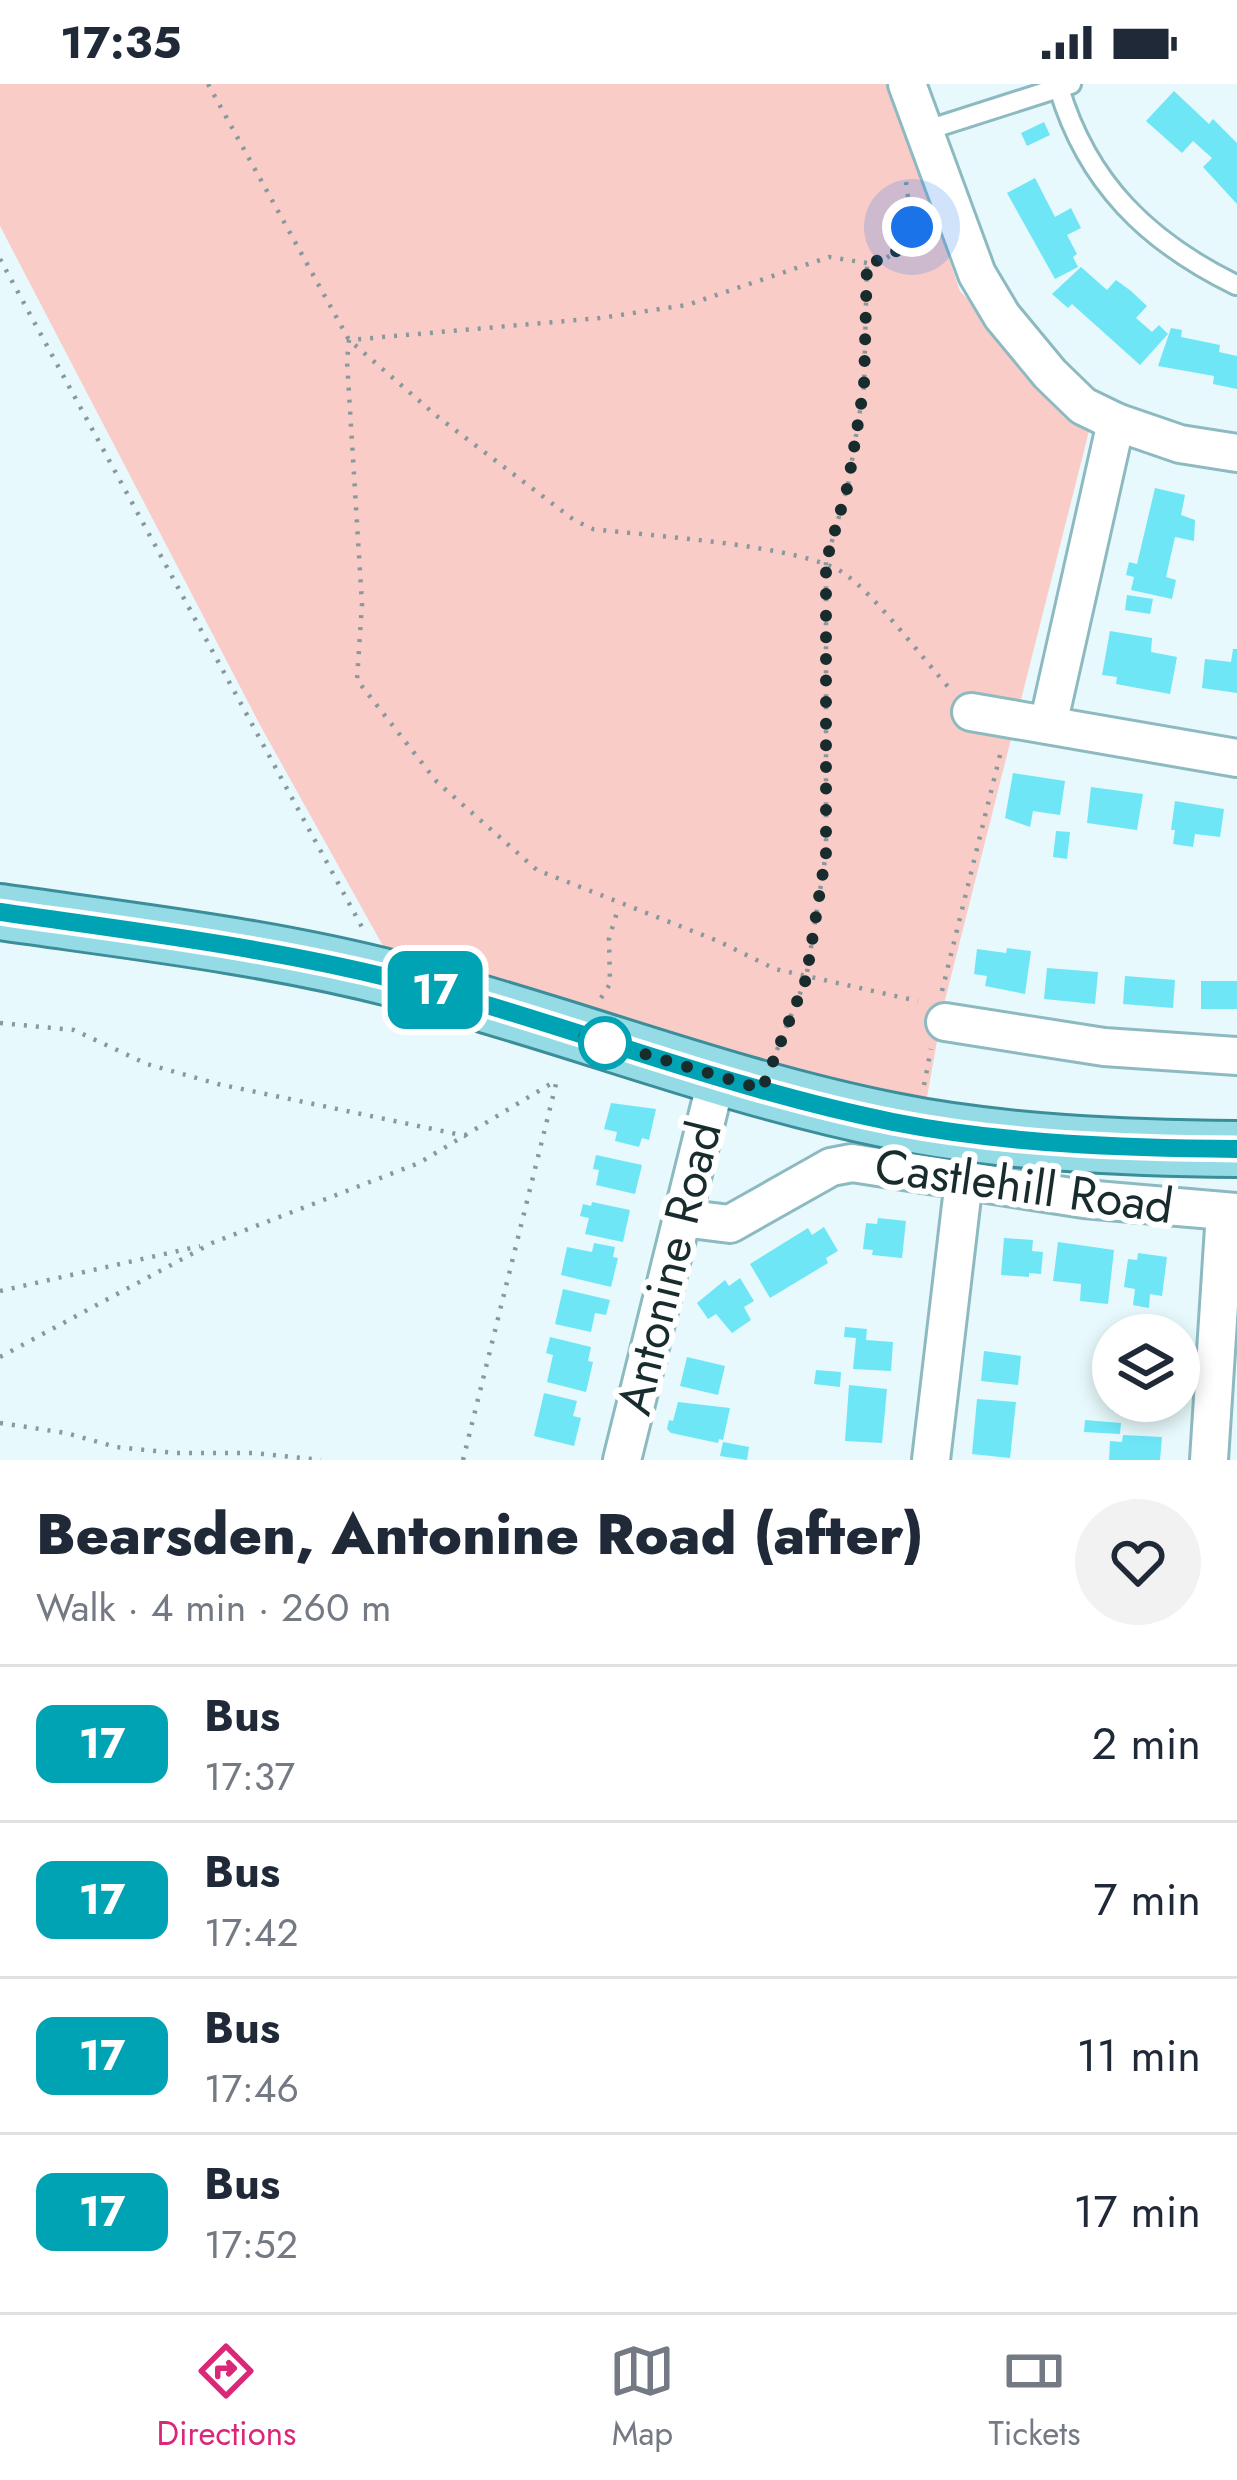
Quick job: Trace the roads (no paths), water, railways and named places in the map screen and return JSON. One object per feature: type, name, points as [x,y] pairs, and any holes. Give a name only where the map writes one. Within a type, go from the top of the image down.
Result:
[{"type":"main road","points":[[0,912],[266,951],[390,978],[570,1049],[917,1126],[1129,1148],[1237,1149]]},
{"type":"street","points":[[907,84],[977,274],[1002,316],[1049,374],[1082,406],[1116,422],[1180,444],[1237,453]]},
{"type":"street","points":[[1048,725],[1116,422]]},
{"type":"street","points":[[970,712],[1237,758]]},
{"type":"street","points":[[935,1019],[1104,1047],[1237,1056]]},
{"type":"street","name":"Antonine Road","points":[[622,1460],[682,1218],[739,1083]]},
{"type":"street","name":"Castlehill Road","points":[[682,1218],[730,1224],[831,1167],[852,1163],[1084,1199],[1231,1212]]},
{"type":"street","points":[[932,1460],[964,1180]]},
{"type":"street","points":[[1209,1460],[1231,1212]]},
{"type":"lane","points":[[925,135],[1065,86],[1072,132],[1100,176],[1147,229],[1204,269],[1236,284]]}]
